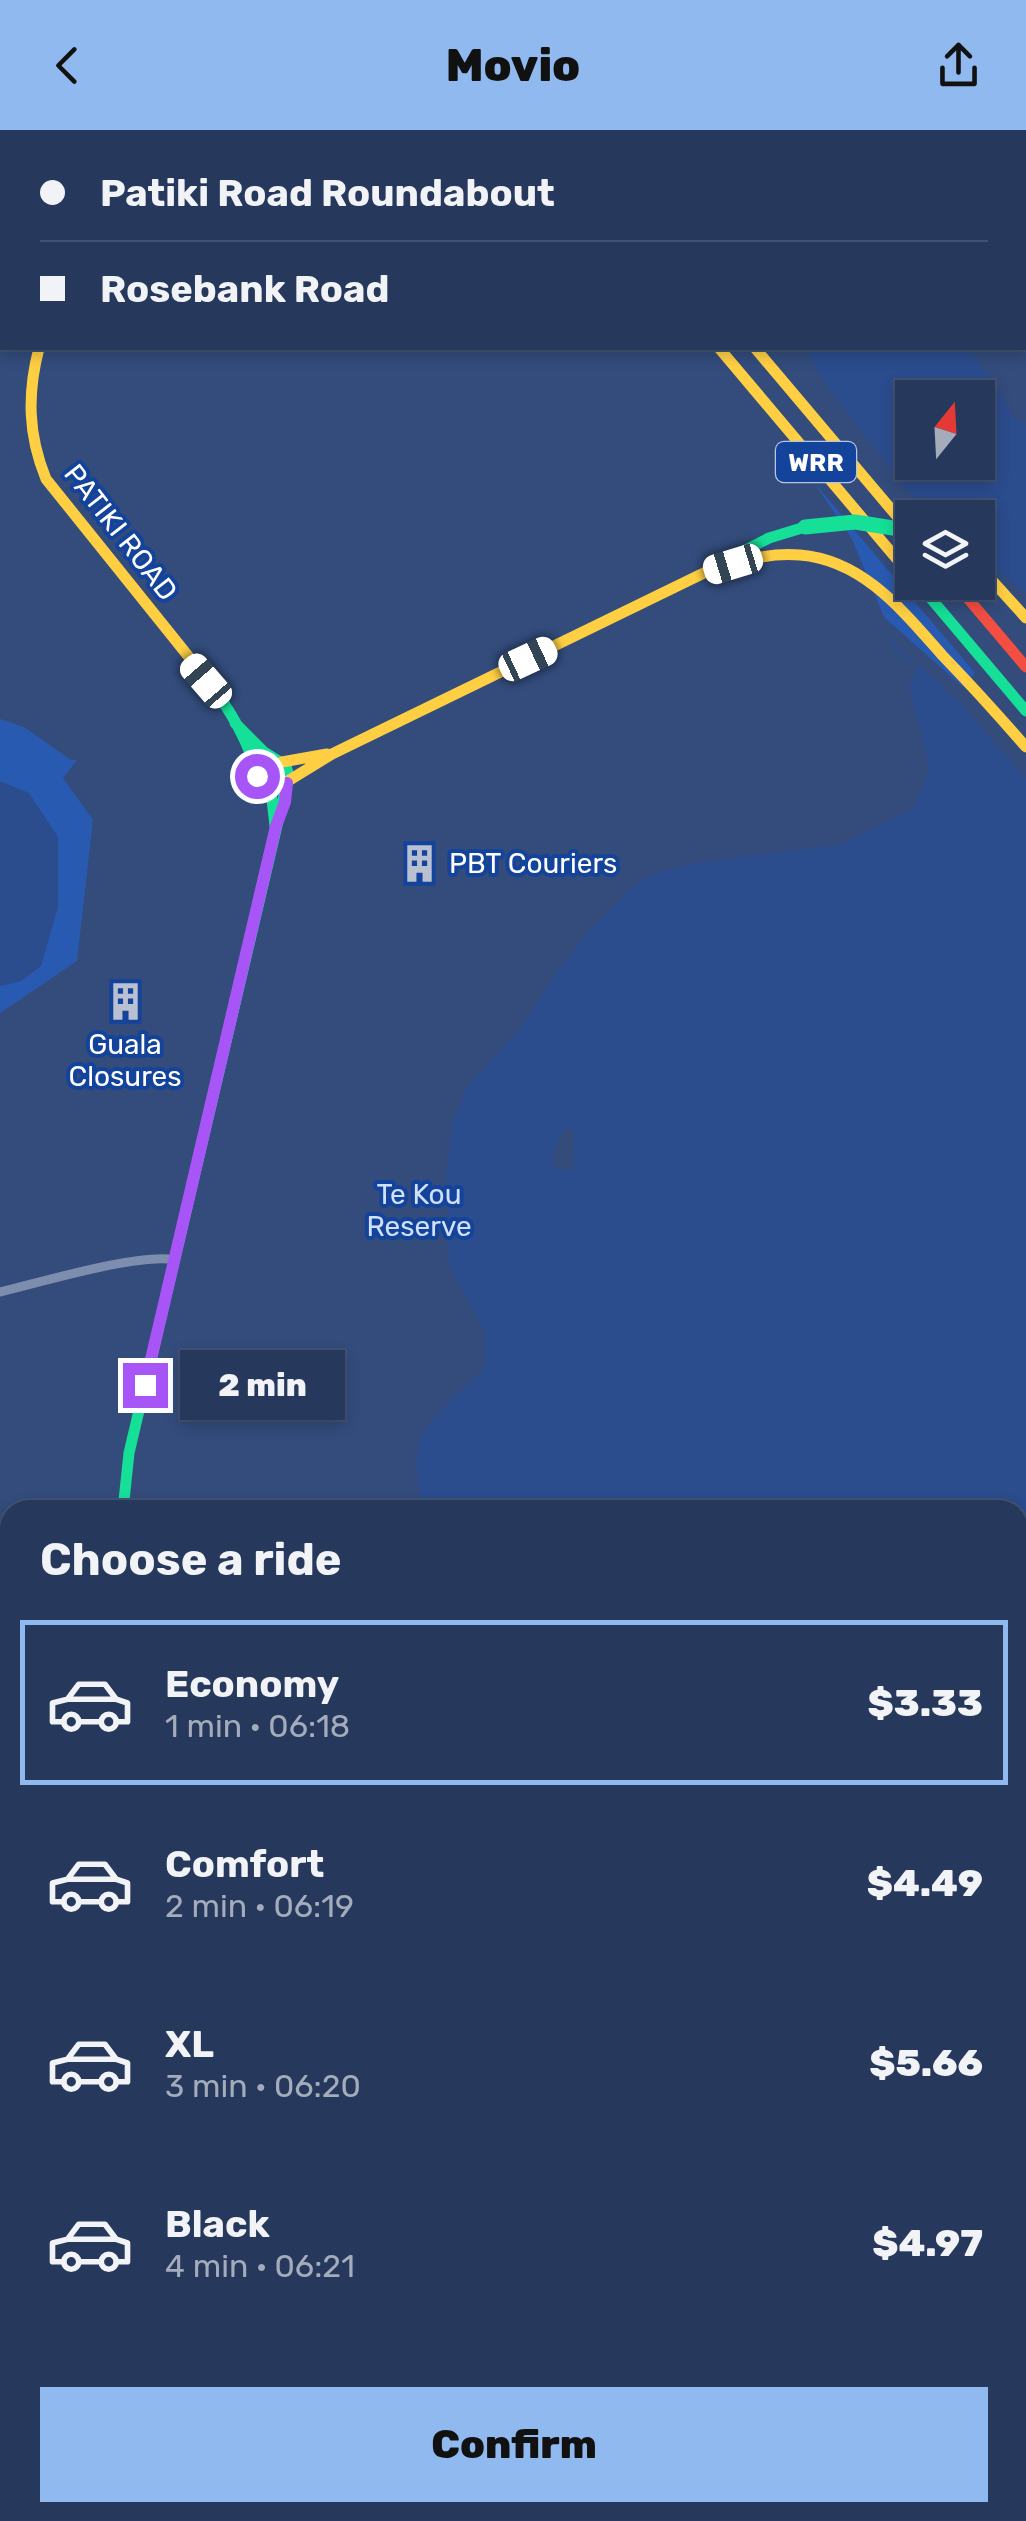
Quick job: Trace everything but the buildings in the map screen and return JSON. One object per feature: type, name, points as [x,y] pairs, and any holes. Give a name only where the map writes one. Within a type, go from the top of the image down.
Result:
[{"type":"main road","name":"PATIKI ROAD","points":[[39,350],[30,395],[30,420],[35,452],[46,479],[225,702],[257,771]]},
{"type":"main road","name":"WRR","points":[[721,350],[895,556]]},
{"type":"main road","name":"WRR","points":[[757,350],[895,512]]},
{"type":"main road","points":[[270,791],[332,754],[412,718],[769,538],[804,527],[855,522],[895,529]]},
{"type":"main road","points":[[708,571],[776,555],[828,560],[858,574],[885,593],[1026,747]]},
{"type":"main road","points":[[995,581],[1026,618]]},
{"type":"main road","name":"WRR","points":[[932,600],[1026,712]]},
{"type":"main road","points":[[969,600],[1026,666]]},
{"type":"main road","name":"PATIKI ROAD","points":[[235,723],[264,752],[280,760]]},
{"type":"main road","points":[[276,826],[270,791],[260,785],[257,771],[262,762],[332,754]]},
{"type":"main road","points":[[124,1500],[129,1452],[276,826],[285,802],[288,772],[280,760]]},
{"type":"street","points":[[0,1292],[135,1262],[175,1260]]},
{"type":"shaded area","points":[[805,350],[969,350],[992,380],[895,380],[895,474],[827,386]]},
{"type":"shaded area","points":[[995,385],[1014,419],[1026,424],[1026,593],[995,569],[995,500],[916,500],[899,480],[995,480]]},
{"type":"shaded area","points":[[813,481],[895,578],[895,600],[913,600],[975,673],[963,687],[884,617],[852,539]]},
{"type":"shaded area","points":[[920,665],[957,700],[1026,779],[1026,1500],[422,1500],[417,1460],[420,1440],[444,1407],[485,1367],[485,1332],[449,1265],[446,1179],[452,1125],[467,1087],[520,1029],[589,931],[638,882],[655,873],[701,862],[840,845],[914,808],[928,763],[909,686]],"holes":[[[568,1127],[574,1131],[571,1171],[553,1167],[558,1140]]]},
{"type":"shaded area","points":[[0,719],[24,727],[71,760],[77,760],[63,778],[93,820],[77,961],[0,1013]]},
{"type":"shaded area","points":[[0,781],[29,793],[58,837],[58,907],[41,966],[21,981],[0,986]]},
{"type":"waterway","points":[[893,639],[895,647],[910,662]]},
{"type":"traffic: fast","points":[[805,527],[855,522],[895,528]]},
{"type":"traffic: fast","points":[[724,561],[769,538],[805,527]]},
{"type":"traffic: fast","points":[[932,600],[1026,711]]},
{"type":"traffic: fast","points":[[201,672],[220,697],[229,711],[237,725],[251,755],[260,785],[271,791],[283,788],[289,776],[286,766],[264,752],[235,723]]},
{"type":"traffic: fast","points":[[124,1500],[129,1453],[287,783]]},
{"type":"traffic: fast","points":[[271,791],[275,826]]},
{"type":"traffic: slow","points":[[39,350],[31,414],[46,479],[201,672]]},
{"type":"traffic: slow","points":[[721,350],[895,557]]},
{"type":"traffic: slow","points":[[757,350],[895,514]]},
{"type":"traffic: slow","points":[[708,571],[753,558],[788,554],[823,559],[862,577],[897,605],[1026,747]]},
{"type":"traffic: slow","points":[[288,781],[332,754],[708,571]]},
{"type":"traffic: slow","points":[[995,584],[1026,618]]},
{"type":"traffic: slow","points":[[282,762],[327,754]]},
{"type":"traffic: jam","points":[[969,600],[1026,667]]},
{"type":"place","name":"PBT Couriers","points":[[419,863]]},
{"type":"place","name":"Guala Closures","points":[[125,1001]]},
{"type":"route","points":[[145,1385],[276,826],[285,802],[287,783],[270,791],[260,785],[257,776]]},
{"type":"park label","name":"Te Kou Reserve","points":[[419,1210]]}]
